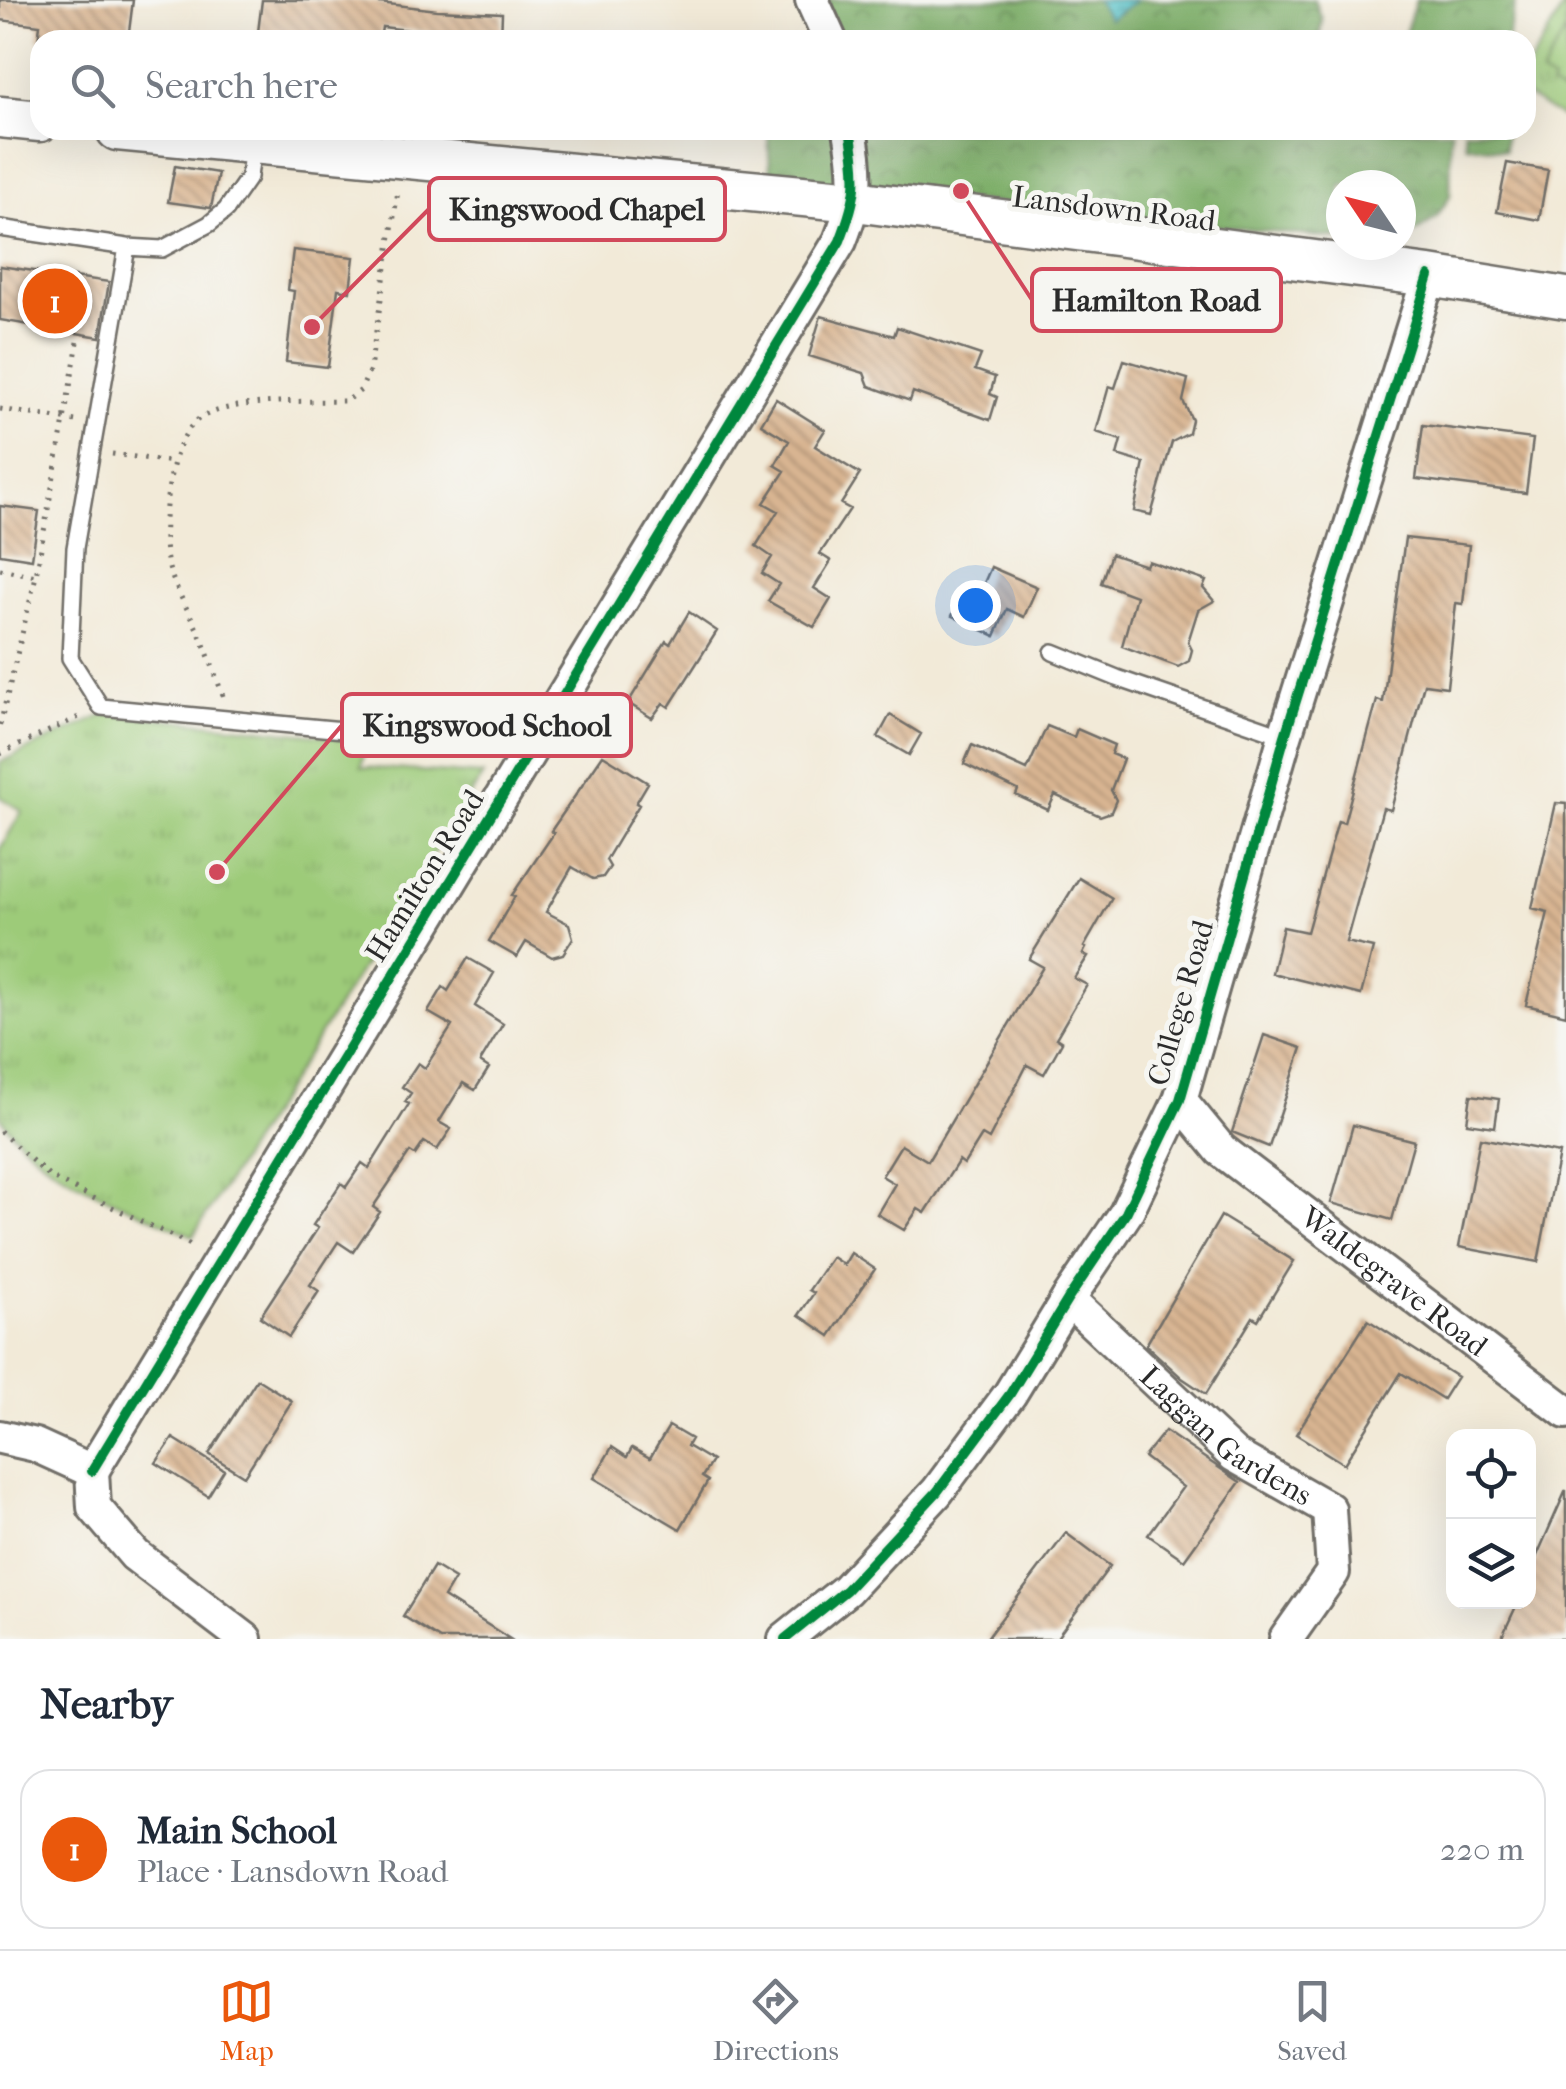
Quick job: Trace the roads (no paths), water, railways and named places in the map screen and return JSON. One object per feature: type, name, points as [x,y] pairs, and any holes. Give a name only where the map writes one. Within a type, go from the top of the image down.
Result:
[{"type":"street","points":[[812,0],[826,30]]},
{"type":"street","points":[[0,117],[30,121]]},
{"type":"street","name":"Lansdown Road","points":[[208,140],[855,201],[1429,276],[1566,298]]},
{"type":"street","points":[[852,140],[855,201]]},
{"type":"street","name":"Hamilton Road","points":[[92,1470],[840,241],[855,201]]},
{"type":"street","name":"College Road","points":[[784,1639],[846,1590],[937,1492],[1010,1394],[1126,1213],[1160,1144],[1180,1100],[1285,736],[1429,276]]},
{"type":"street","name":"Waldegrave Road","points":[[1180,1100],[1221,1150],[1566,1412]]},
{"type":"street","points":[[1160,1144],[1221,1150]]},
{"type":"street","name":"Laggan Gardens","points":[[1068,1299],[1234,1455],[1329,1509],[1332,1572],[1286,1639]]},
{"type":"street","points":[[0,1437],[34,1445],[92,1470],[94,1507],[134,1556],[245,1639]]},
{"type":"lane","points":[[0,228],[162,249],[209,224],[226,210],[248,177],[253,145]]},
{"type":"lane","points":[[127,247],[76,548],[70,658],[101,706],[533,748]]},
{"type":"lane","points":[[1053,652],[1285,736]]},
{"type":"water","points":[[1096,0],[1137,0],[1109,19]]},
{"type":"place","name":"Hamilton Road","points":[[961,191]]},
{"type":"place","name":"Main School","points":[[55,301]]},
{"type":"place","name":"Kingswood Chapel","points":[[312,327]]},
{"type":"place","name":"Kingswood School","points":[[217,872]]}]
